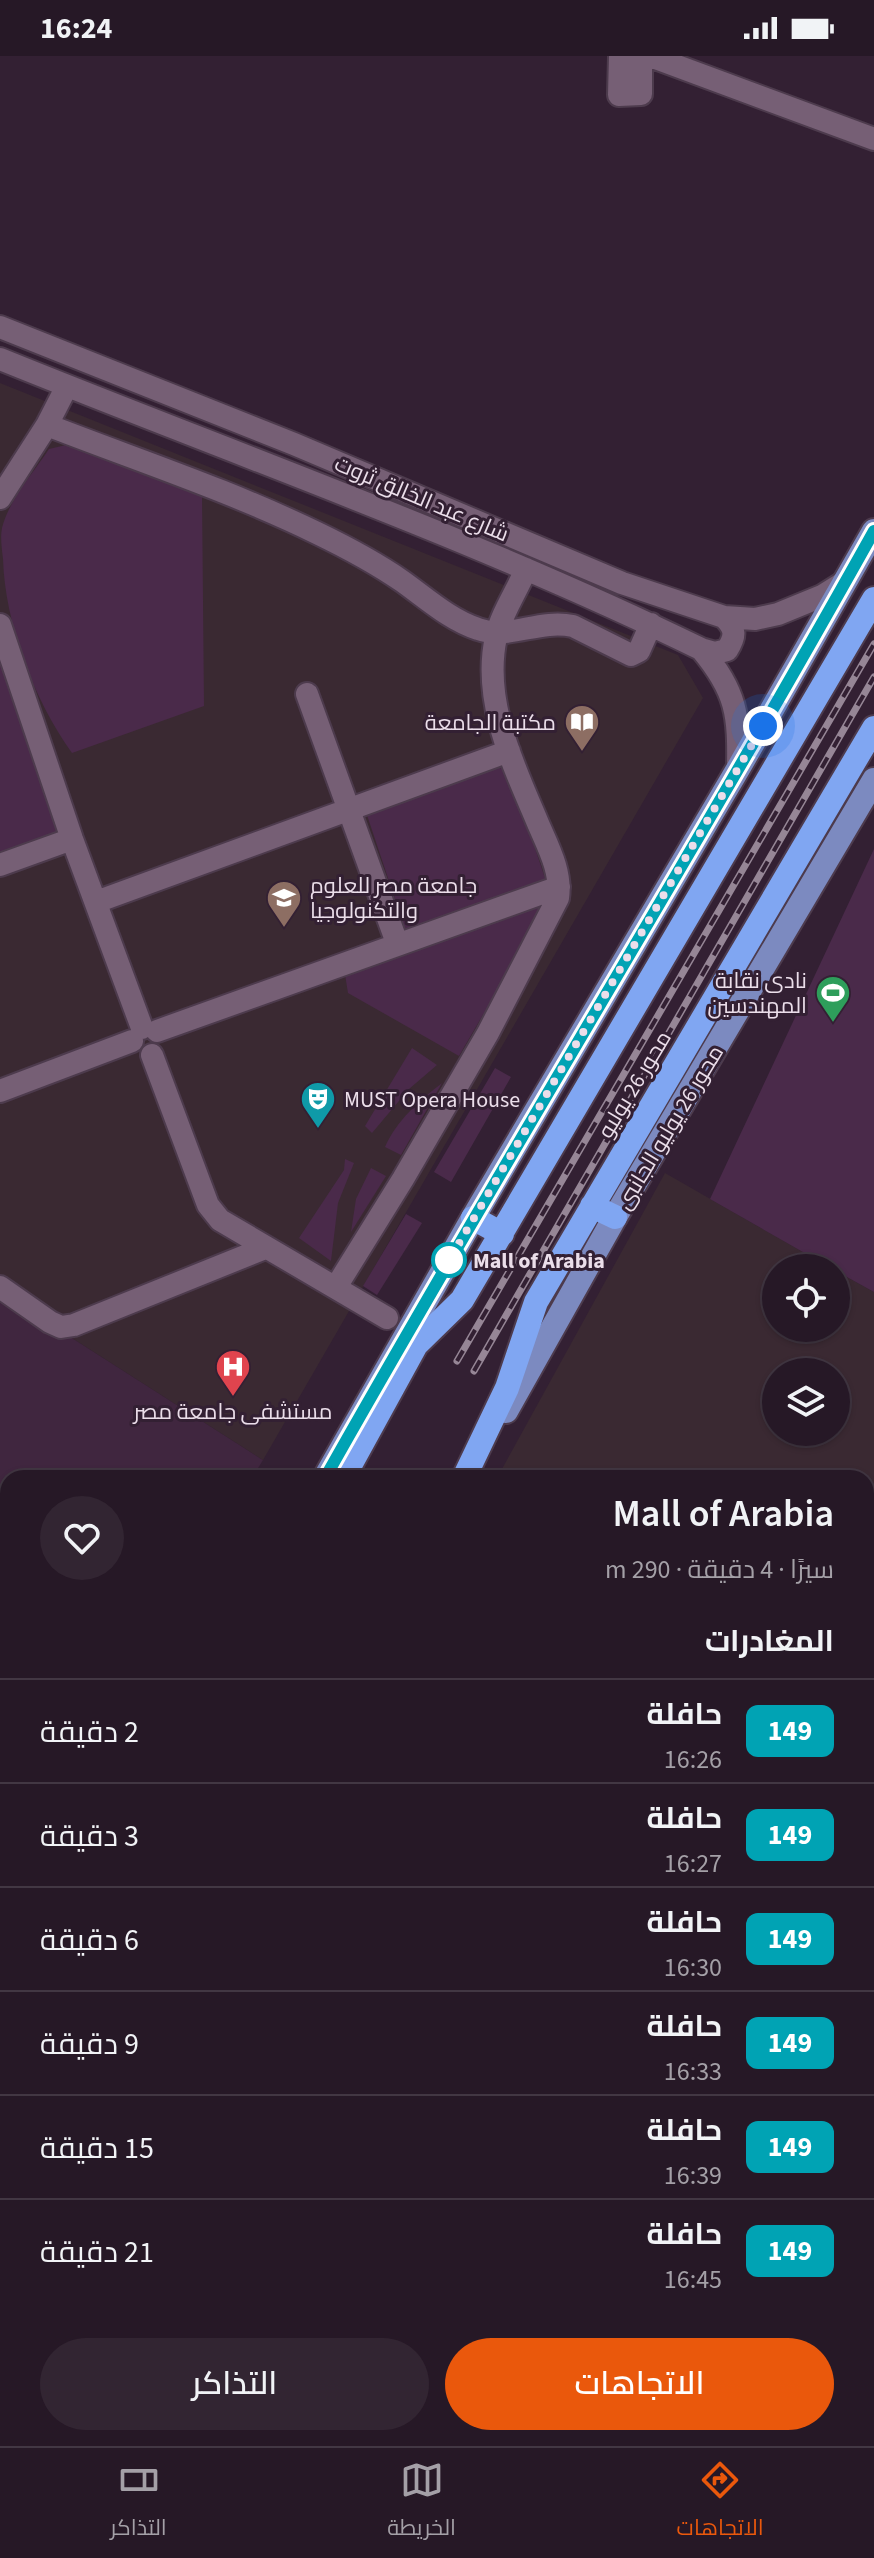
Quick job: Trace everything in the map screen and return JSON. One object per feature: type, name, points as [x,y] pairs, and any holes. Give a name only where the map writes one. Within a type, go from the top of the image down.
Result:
[{"type":"highway","name":"محور 26 يوليو","points":[[347,1470],[416,1345],[462,1300],[873,604]]},
{"type":"highway","name":"محور 26 يوليو","points":[[468,1470],[507,1388],[536,1302],[874,728]]},
{"type":"highway","points":[[592,1206],[615,1217]]},
{"type":"highway","points":[[473,1218],[502,1234]]},
{"type":"main road","points":[[330,1470],[874,531]]},
{"type":"main road","name":"محور 26 يوليو الجانبى","points":[[469,1470],[500,1422],[615,1217],[874,780]]},
{"type":"street","points":[[620,56],[630,94],[641,56]]},
{"type":"street","points":[[650,56],[874,139]]},
{"type":"street","name":"شارع عبد الخالق ثروت","points":[[0,327],[352,468],[622,583],[724,617],[755,619],[778,614],[822,596],[846,581]]},
{"type":"street","name":"شارع عبد الخالق ثروت","points":[[0,359],[526,569],[701,649],[715,665],[733,700],[739,720],[738,769]]},
{"type":"street","points":[[0,498],[47,425],[67,386]]},
{"type":"street","points":[[47,425],[317,533],[393,575],[457,621],[497,634],[537,625],[565,624],[631,655],[639,651],[651,624]]},
{"type":"street","points":[[336,1287],[488,1033],[554,907],[559,887],[556,867],[509,751],[499,720],[494,686],[497,634],[526,569]]},
{"type":"street","points":[[701,649],[715,653],[727,650],[734,639],[733,626],[724,617]]},
{"type":"street","points":[[0,625],[72,839],[144,1033]]},
{"type":"street","points":[[307,694],[397,943]]},
{"type":"street","points":[[96,902],[509,751]]},
{"type":"street","points":[[0,865],[72,839]]},
{"type":"street","points":[[0,1091],[144,1033],[559,887]]},
{"type":"street","points":[[144,1033],[160,1036],[160,1047],[152,1055],[208,1205],[220,1220],[387,1318]]},
{"type":"street","points":[[0,1287],[61,1327],[91,1318],[265,1248]]},
{"type":"shaded area","name":"جامعة مصر للعلوم والتكنولوجيا","points":[[0,383],[678,655],[703,698],[263,1460],[0,1292]]},
{"type":"shaded area","points":[[66,445],[202,495],[204,706],[72,753],[45,709],[24,660],[9,609],[1,539],[5,518],[22,487],[49,449]]},
{"type":"shaded area","points":[[0,643],[58,832],[0,854]]},
{"type":"shaded area","points":[[487,765],[509,770],[546,881],[405,929],[366,812]]},
{"type":"shaded area","name":"نادى نقابة المهندسين","points":[[874,849],[874,1292],[850,1279],[850,1254],[806,1254],[710,1199]]},
{"type":"shaded area","points":[[549,901],[459,1056],[348,993],[344,968]]},
{"type":"shaded area","points":[[412,1048],[437,1065],[409,1089],[372,1133],[365,1126]]},
{"type":"shaded area","points":[[495,1068],[511,1077],[451,1182],[434,1172]]},
{"type":"shaded area","points":[[442,1083],[401,1155],[385,1147],[402,1120]]},
{"type":"shaded area","points":[[345,1159],[354,1163],[338,1203],[331,1261],[299,1238],[344,1170]]},
{"type":"shaded area","points":[[371,1168],[386,1176],[351,1232],[356,1199]]},
{"type":"shaded area","points":[[665,1173],[807,1254],[762,1254],[762,1342],[850,1342],[850,1279],[874,1292],[874,1470],[501,1470]]},
{"type":"shaded area","points":[[406,1214],[422,1223],[377,1295],[363,1286]]},
{"type":"shaded area","points":[[0,1292],[263,1460],[257,1470],[0,1470]]},
{"type":"railway","points":[[457,1361],[874,644]]},
{"type":"railway","points":[[474,1371],[874,677]]},
{"type":"bus line","name":"149","points":[[330,1470],[874,531]]},
{"type":"place","name":"مكتبة الجامعة","points":[[582,753]]},
{"type":"place","name":"جامعة مصر للعلوم والتكنولوجيا","points":[[284,929]]},
{"type":"place","name":"نادى نقابة المهندسين","points":[[833,1024]]},
{"type":"place","name":"MUST Opera House","points":[[318,1130]]},
{"type":"place","name":"Mall of Arabia","points":[[449,1260]]},
{"type":"place","name":"مستشفى جامعة مصر","points":[[233,1398]]},
{"type":"route","points":[[449,1260],[447,1264],[763,726]]}]
